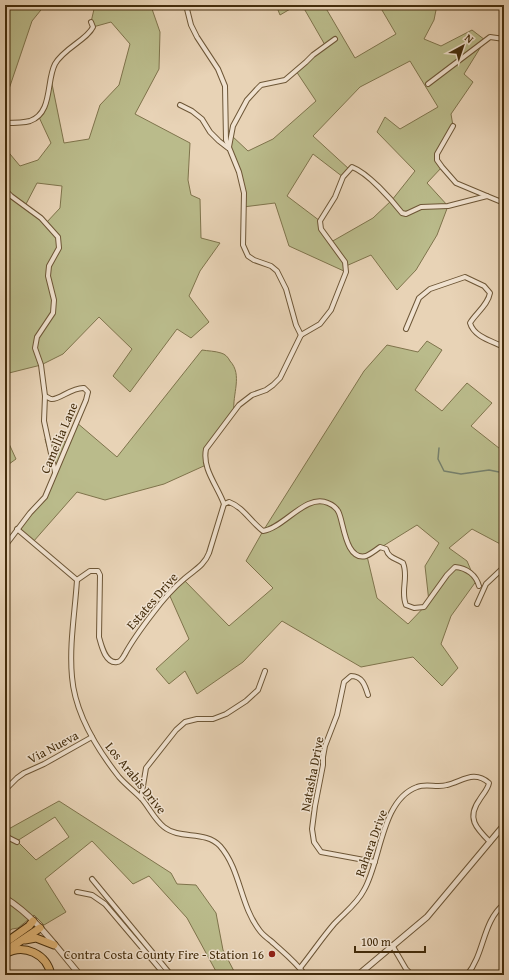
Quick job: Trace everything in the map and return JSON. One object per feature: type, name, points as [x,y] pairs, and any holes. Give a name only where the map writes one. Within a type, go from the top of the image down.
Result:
[{"type":"highway","points":[[5,943],[34,921]]},
{"type":"highway","points":[[5,953],[40,928]]},
{"type":"highway","points":[[19,942],[30,938],[36,938],[54,945]]},
{"type":"highway","points":[[5,953],[19,949],[33,952],[45,961],[49,967],[51,975]]},
{"type":"street","points":[[186,5],[191,25],[218,69],[225,86],[226,140],[239,172],[244,193],[243,245],[245,251],[254,260],[271,266],[282,278],[296,325],[301,335]]},
{"type":"street","points":[[5,123],[30,121],[38,116],[46,106],[55,64],[68,48],[90,33],[93,27],[91,22]]},
{"type":"street","points":[[428,84],[490,37],[504,39]]},
{"type":"street","points":[[229,148],[234,126],[247,100],[257,89],[261,85],[285,80],[312,55],[335,39]]},
{"type":"street","points":[[180,105],[202,118],[210,132],[229,148]]},
{"type":"street","points":[[453,126],[438,154],[437,160],[456,183],[504,203]]},
{"type":"street","points":[[479,586],[473,575],[462,568],[455,567],[447,575],[424,607],[414,608],[406,605],[403,591],[405,568],[403,563],[388,555],[386,549],[380,548],[367,556],[359,555],[351,550],[345,536],[339,513],[335,507],[321,500],[312,502],[277,525],[268,530],[263,530],[256,526],[237,505],[228,502],[224,504],[206,464],[205,456],[206,449],[239,405],[252,395],[273,386],[280,378],[301,335],[320,324],[331,310],[346,272],[345,262],[320,229],[320,221],[334,197],[343,177],[349,169],[352,167],[356,169],[379,188],[402,213],[406,214],[421,207],[448,206],[487,196]]},
{"type":"street","points":[[5,190],[41,218],[58,237],[59,248],[49,266],[48,276],[54,300],[53,313],[37,337],[35,348],[41,365],[45,396],[44,421],[55,473]]},
{"type":"street","points":[[406,328],[419,298],[430,289],[464,277],[484,286],[490,293],[489,300],[475,315],[470,323],[471,329],[504,347]]},
{"type":"street","name":"Camellia Lane","points":[[18,529],[45,497],[88,392],[84,388],[78,388],[56,399],[50,399],[45,396]]},
{"type":"street","name":"Estates Drive","points":[[77,580],[90,571],[98,571],[100,575],[100,637],[107,658],[116,663],[120,660],[131,641],[161,602],[206,560],[212,546],[224,504]]},
{"type":"street","points":[[5,546],[18,529],[77,580]]},
{"type":"street","points":[[477,604],[486,584],[504,567]]},
{"type":"street","name":"Los Arabis Drive","points":[[77,580],[71,654],[72,678],[76,699],[83,719],[92,737],[120,778],[141,798],[156,819],[164,827],[178,833],[207,838],[219,846],[225,853],[235,873],[253,919],[260,932],[300,968],[305,975]]},
{"type":"street","points":[[141,798],[146,768],[176,730],[185,722],[197,719],[213,719],[226,714],[241,705],[258,690],[265,672]]},
{"type":"street","name":"Natasha Drive","points":[[368,695],[362,679],[357,676],[351,676],[344,682],[337,715],[325,746],[312,829],[314,842],[321,852],[375,862]]},
{"type":"street","name":"Via Nueva","points":[[5,790],[24,773],[44,764],[92,737]]},
{"type":"street","name":"Rahara Drive","points":[[300,968],[335,924],[354,905],[364,890],[394,808],[401,797],[407,792],[418,786],[446,786],[474,777],[479,776],[484,778],[489,783],[488,787],[475,806],[473,814],[474,824],[490,842]]},
{"type":"street","points":[[358,975],[392,945],[427,918],[504,825]]},
{"type":"street","points":[[5,836],[17,842]]},
{"type":"street","points":[[92,879],[171,975]]},
{"type":"street","points":[[77,892],[92,895],[105,904],[165,975]]},
{"type":"street","points":[[5,898],[20,908],[34,921],[80,975]]},
{"type":"street","points":[[467,975],[476,962],[489,922],[504,904]]},
{"type":"street","points":[[392,945],[406,969],[412,975]]},
{"type":"street","points":[[71,964],[73,975]]},
{"type":"green space","points":[[5,5],[45,5],[32,21],[9,89],[5,90]]},
{"type":"green space","points":[[95,5],[149,5],[152,9],[160,32],[159,69],[135,114],[190,143],[188,180],[191,195],[200,199],[201,238],[220,243],[200,271],[189,296],[209,322],[191,338],[177,329],[130,392],[113,376],[132,349],[99,317],[63,354],[41,365],[9,373],[5,376],[5,201],[11,196],[5,190],[5,148],[20,166],[38,160],[51,143],[38,115],[46,105],[51,79],[64,143],[89,139],[100,105],[119,85],[130,44],[111,22],[93,27],[91,22]],"holes":[[[37,183],[62,186],[60,208],[46,223],[25,206]]]},
{"type":"green space","points":[[276,5],[297,5],[280,15]]},
{"type":"green space","points":[[302,5],[324,5],[355,58],[396,34],[379,5],[437,5],[434,20],[424,39],[441,46],[472,30],[485,40],[464,74],[473,82],[451,114],[453,126],[437,154],[437,160],[442,167],[427,183],[448,206],[437,235],[416,270],[397,290],[371,255],[346,266],[346,272],[289,246],[275,203],[243,207],[244,193],[239,172],[229,148],[231,135],[248,151],[273,139],[316,101],[296,71],[325,45]],"holes":[[[410,61],[438,107],[400,129],[385,117],[377,132],[415,171],[392,200],[373,218],[331,242],[321,229],[320,221],[287,196],[313,154],[343,177],[349,169],[313,136],[360,87]]]},
{"type":"green space","points":[[427,341],[442,350],[415,390],[442,411],[467,383],[492,403],[471,426],[504,452],[504,546],[472,529],[449,548],[467,561],[473,575],[477,580],[451,616],[441,644],[458,668],[442,686],[413,657],[361,667],[282,621],[243,662],[197,694],[185,671],[169,684],[156,669],[189,639],[169,594],[183,579],[229,626],[273,588],[246,561],[263,531],[364,371],[387,345],[418,352]],"holes":[[[417,525],[439,543],[425,566],[429,602],[408,624],[377,598],[367,556]]]},
{"type":"green space","points":[[202,350],[222,353],[234,366],[236,372],[234,412],[206,449],[206,465],[164,484],[105,500],[77,492],[33,542],[17,529],[45,497],[55,473],[45,439],[67,442],[76,422],[117,457]]},
{"type":"green space","points":[[5,435],[16,459],[5,467]]},
{"type":"green space","points":[[59,801],[171,873],[177,884],[196,885],[216,913],[223,950],[236,975],[218,975],[187,918],[149,876],[133,884],[92,841],[45,879],[66,912],[44,925],[34,915],[18,928],[12,929],[5,934],[5,831]],"holes":[[[55,817],[69,837],[36,860],[17,841]]]},
{"type":"waterway","points":[[439,448],[438,459],[444,471],[461,474],[489,470],[504,473]]},
{"type":"place","name":"Contra Costa County Fire - Station 16","points":[[272,954]]}]
